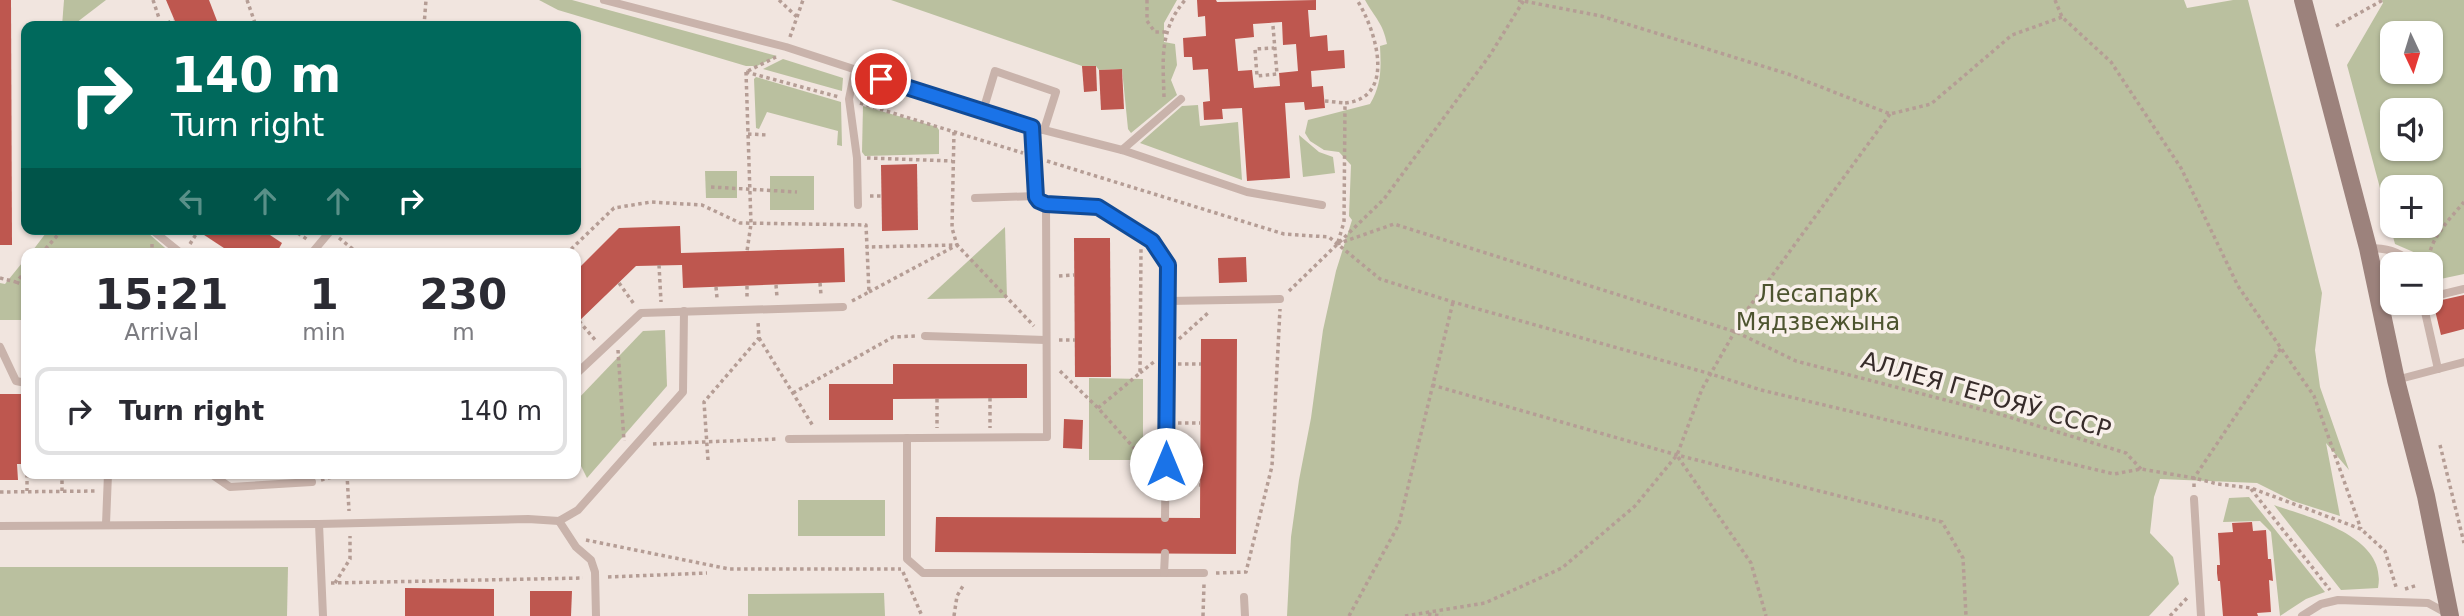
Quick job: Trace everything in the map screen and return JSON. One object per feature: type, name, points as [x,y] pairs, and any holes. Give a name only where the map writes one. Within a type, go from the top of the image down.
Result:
[{"type":"main road","points":[[2303,0],[2368,248],[2451,616]]},
{"type":"lane","points":[[604,0],[786,47],[1032,127],[1122,150],[1247,192],[1322,205]]},
{"type":"lane","points":[[855,70],[849,99],[857,158],[858,205]]},
{"type":"lane","points":[[983,111],[995,71],[1056,92],[1044,130]]},
{"type":"lane","points":[[1122,150],[1181,99]]},
{"type":"lane","points":[[1032,127],[1036,197],[1039,201],[1046,204],[1098,207],[1152,241],[1168,265],[1165,518]]},
{"type":"lane","points":[[975,198],[1036,197]]},
{"type":"lane","points":[[789,439],[1047,437],[1046,204]]},
{"type":"lane","points":[[159,235],[175,248]]},
{"type":"lane","points":[[317,246],[327,235]]},
{"type":"lane","points":[[2368,248],[2395,252]]},
{"type":"lane","points":[[2443,294],[2464,289]]},
{"type":"lane","points":[[1168,301],[1280,299]]},
{"type":"lane","points":[[581,369],[641,313],[843,307]]},
{"type":"lane","points":[[0,526],[319,524],[528,519],[559,521],[578,510],[683,392],[684,311]]},
{"type":"lane","points":[[2426,315],[2438,369]]},
{"type":"lane","points":[[925,336],[1045,340]]},
{"type":"lane","points":[[0,347],[16,382],[21,382]]},
{"type":"lane","points":[[2396,380],[2464,362]]},
{"type":"lane","points":[[907,438],[907,559],[923,573],[1204,573]]},
{"type":"lane","points":[[106,524],[108,479]]},
{"type":"lane","points":[[219,479],[230,486],[312,482]]},
{"type":"lane","points":[[2194,499],[2201,616]]},
{"type":"lane","points":[[559,521],[576,547],[591,560],[595,578],[596,616]]},
{"type":"lane","points":[[319,524],[323,616]]},
{"type":"lane","points":[[1164,573],[1165,553]]},
{"type":"lane","points":[[1244,597],[1245,616]]},
{"type":"lane","points":[[2302,616],[2321,604],[2338,600],[2428,603],[2451,616]]},
{"type":"path","points":[[153,0],[161,21]]},
{"type":"path","points":[[247,0],[254,21]]},
{"type":"path","points":[[424,21],[426,0]]},
{"type":"path","points":[[779,0],[797,18]]},
{"type":"path","points":[[790,37],[803,0]]},
{"type":"path","points":[[1147,0],[1147,21],[1156,32],[1166,32]]},
{"type":"path","points":[[1165,104],[1162,51],[1166,32],[1175,12],[1185,0]]},
{"type":"path","points":[[1325,101],[1357,102],[1366,96],[1375,81],[1376,39],[1357,0]]},
{"type":"path","points":[[2055,0],[2062,17],[2111,61],[2174,158],[2238,286],[2314,396],[2361,529]]},
{"type":"path","points":[[2336,26],[2383,0]]},
{"type":"path","points":[[1204,573],[1246,572],[1272,466],[1280,299],[1384,199],[1490,55],[1521,1],[1615,20],[1788,74],[1890,114],[1931,104],[2012,35],[2062,17]]},
{"type":"path","points":[[1273,26],[1275,48],[1277,74],[1257,76],[1255,49],[1275,48]]},
{"type":"path","points":[[747,251],[751,224],[746,72],[777,56]]},
{"type":"path","points":[[1337,244],[1344,222],[1345,103]]},
{"type":"path","points":[[1405,616],[1485,603],[1562,568],[1636,506],[1677,455],[1702,388],[1747,310],[1890,114]]},
{"type":"path","points":[[954,131],[953,228],[957,245],[1027,316],[1045,340]]},
{"type":"path","points":[[748,134],[768,135]]},
{"type":"path","points":[[857,158],[952,161]]},
{"type":"path","points":[[712,187],[797,191]]},
{"type":"path","points":[[572,248],[614,208],[651,202],[702,205],[740,223],[866,225],[869,292]]},
{"type":"path","points":[[2429,252],[2440,230],[2464,202]]},
{"type":"path","name":"АЛЛЕЯ ГЕРОЯЎ СССР","points":[[1337,244],[1394,224],[1736,332],[1796,361],[1999,414],[2126,453],[2141,469]]},
{"type":"path","points":[[1098,408],[1140,373],[1141,233]]},
{"type":"path","points":[[301,235],[317,246]]},
{"type":"path","points":[[337,235],[352,248]]},
{"type":"path","name":"АЛЛЕЯ ГЕРОЯЎ СССР","points":[[1337,244],[1380,279],[1761,390],[2114,474],[2141,469]]},
{"type":"path","points":[[867,247],[957,245]]},
{"type":"path","points":[[843,307],[957,245]]},
{"type":"path","points":[[659,265],[662,312]]},
{"type":"path","points":[[16,282],[21,276]]},
{"type":"path","points":[[0,278],[21,284]]},
{"type":"path","points":[[619,283],[641,313]]},
{"type":"path","points":[[1349,616],[1399,524],[1454,302]]},
{"type":"path","points":[[758,310],[759,338],[820,439]]},
{"type":"path","points":[[581,323],[603,349]]},
{"type":"path","points":[[617,336],[625,457]]},
{"type":"path","points":[[793,393],[894,337],[925,336]]},
{"type":"path","points":[[708,460],[704,402],[759,338]]},
{"type":"path","points":[[2193,478],[2281,348]]},
{"type":"path","points":[[1045,353],[1069,382],[1098,408],[1153,469]]},
{"type":"path","points":[[1167,364],[1201,364]]},
{"type":"path","points":[[1432,385],[1677,455],[1942,522],[1963,558],[1966,616]]},
{"type":"path","points":[[990,398],[990,437]]},
{"type":"path","points":[[937,399],[938,438]]},
{"type":"path","points":[[1166,423],[1200,423]]},
{"type":"path","points":[[637,443],[789,439]]},
{"type":"path","points":[[2440,445],[2464,543]]},
{"type":"path","points":[[1677,455],[1751,563],[1766,616]]},
{"type":"path","points":[[2141,469],[2250,488],[2361,529],[2385,551],[2398,592]]},
{"type":"path","points":[[27,479],[27,491]]},
{"type":"path","points":[[62,479],[62,491]]},
{"type":"path","points":[[312,482],[324,479]]},
{"type":"path","points":[[334,583],[351,559],[346,479]]},
{"type":"path","points":[[1166,484],[1200,485]]},
{"type":"path","points":[[2250,488],[2338,600]]},
{"type":"path","points":[[0,492],[107,491]]},
{"type":"path","points":[[2457,514],[2464,517]]},
{"type":"path","points":[[567,536],[729,569],[901,569]]},
{"type":"path","points":[[322,583],[707,573]]},
{"type":"path","points":[[2171,616],[2199,585]]},
{"type":"path","points":[[912,590],[922,616]]},
{"type":"path","points":[[1203,616],[1204,594]]},
{"type":"path","points":[[954,616],[957,596]]},
{"type":"path","points":[[1423,613],[1442,616]]},
{"type":"green space","points":[[64,0],[106,0],[79,21],[62,21]]},
{"type":"green space","points":[[539,0],[572,0],[777,56],[757,66],[746,66],[558,10]]},
{"type":"green space","points":[[891,0],[1177,0],[1164,23],[1164,42],[1175,44],[1177,65],[1171,80],[1177,95],[1131,133],[1128,129],[1122,69],[1099,70],[1096,66],[1082,66]]},
{"type":"green space","name":"Лесапарк Мядзвежына","points":[[1365,0],[2184,0],[2187,8],[2248,0],[2322,293],[2315,350],[2320,387],[2349,470],[2326,443],[2340,516],[2293,501],[2257,483],[2160,479],[2154,497],[2150,533],[2173,557],[2179,584],[2149,616],[1287,616],[1291,537],[1323,330],[1336,271],[1352,220],[1349,216],[1351,165],[1339,152],[1324,150],[1310,141],[1305,133],[1308,120],[1370,104],[1374,97],[1380,75],[1380,46],[1387,44],[1381,26]]},
{"type":"green space","points":[[2382,0],[2464,0],[2464,274],[2443,278],[2443,252],[2413,252],[2395,244],[2393,238],[2443,238],[2443,175],[2380,175],[2380,188],[2347,65],[2383,3]]},
{"type":"green space","points":[[783,59],[843,78],[842,91],[763,69]]},
{"type":"green space","points":[[756,77],[841,102],[842,146],[837,145],[838,131],[767,112],[759,129],[756,128]]},
{"type":"green space","points":[[1198,105],[1200,126],[1238,122],[1242,180],[1140,143],[1182,106]]},
{"type":"green space","points":[[863,106],[937,127],[939,154],[865,156],[862,152]]},
{"type":"green space","points":[[1299,135],[1319,152],[1333,157],[1335,173],[1303,177]]},
{"type":"green space","points":[[705,171],[737,171],[737,198],[706,198]]},
{"type":"green space","points":[[770,176],[814,176],[814,210],[770,210]]},
{"type":"green space","points":[[1005,227],[1007,298],[927,299]]},
{"type":"green space","points":[[44,235],[150,235],[165,248],[35,248]]},
{"type":"green space","points":[[21,264],[21,320],[0,320],[0,283],[5,284]]},
{"type":"green space","points":[[665,330],[667,386],[587,478],[581,466],[581,396],[643,331]]},
{"type":"green space","points":[[1089,378],[1143,379],[1143,460],[1089,460]]},
{"type":"green space","points":[[2249,497],[2325,592],[2306,599],[2280,616],[2271,532],[2260,521],[2223,522],[2229,498]]},
{"type":"green space","points":[[798,500],[885,500],[885,536],[798,536]]},
{"type":"green space","points":[[2274,505],[2325,523],[2359,542],[2371,555],[2378,570],[2378,588],[2341,590]]},
{"type":"green space","points":[[0,567],[288,567],[287,616],[0,616]]},
{"type":"green space","points":[[884,593],[885,616],[748,616],[748,594]]},
{"type":"building","points":[[0,0],[11,0],[12,245],[0,245]]},
{"type":"building","points":[[166,0],[209,0],[217,21],[175,21]]},
{"type":"building","points":[[1197,0],[1316,0],[1316,10],[1308,10],[1310,37],[1327,35],[1328,51],[1344,50],[1345,68],[1311,71],[1312,87],[1323,86],[1325,108],[1305,110],[1304,102],[1285,103],[1290,178],[1247,181],[1242,108],[1222,109],[1223,119],[1204,120],[1203,102],[1210,101],[1208,69],[1193,70],[1192,57],[1184,57],[1183,38],[1206,36],[1205,16],[1198,17]],"holes":[[[1282,22],[1283,45],[1296,44],[1298,71],[1279,73],[1280,86],[1254,88],[1252,70],[1238,71],[1235,39],[1254,37],[1253,24]]]},
{"type":"building","points":[[1082,66],[1096,66],[1097,91],[1084,92]]},
{"type":"building","points":[[1122,69],[1124,109],[1101,110],[1099,70]]},
{"type":"building","points":[[917,164],[918,230],[882,231],[881,165]]},
{"type":"building","points":[[680,226],[681,253],[844,248],[845,282],[683,288],[682,265],[636,266],[581,319],[581,266],[619,228]]},
{"type":"building","points":[[204,235],[270,235],[282,243],[279,248],[224,248]]},
{"type":"building","points":[[1074,238],[1110,238],[1111,377],[1075,377]]},
{"type":"building","points":[[1246,257],[1247,282],[1219,283],[1218,258]]},
{"type":"building","points":[[2464,295],[2464,329],[2441,335],[2436,315],[2443,315],[2443,300]]},
{"type":"building","points":[[1201,339],[1237,339],[1236,554],[935,552],[936,517],[1200,518]]},
{"type":"building","points":[[893,364],[1027,364],[1027,398],[893,399],[893,420],[829,420],[829,384],[893,384]]},
{"type":"building","points":[[0,394],[21,394],[21,464],[17,464],[18,480],[0,480]]},
{"type":"building","points":[[1064,419],[1083,420],[1082,449],[1063,448]]},
{"type":"building","points":[[2252,522],[2253,531],[2266,530],[2273,581],[2269,580],[2271,612],[2257,613],[2258,616],[2223,616],[2217,573],[2217,565],[2220,565],[2218,533],[2233,532],[2232,523]]},
{"type":"building","points":[[405,588],[494,589],[494,616],[405,616]]},
{"type":"building","points":[[530,591],[572,591],[571,616],[530,616]]},
{"type":"route","points":[[881,79],[1032,127],[1036,197],[1039,201],[1046,204],[1098,207],[1152,241],[1168,265],[1166,464]]}]
